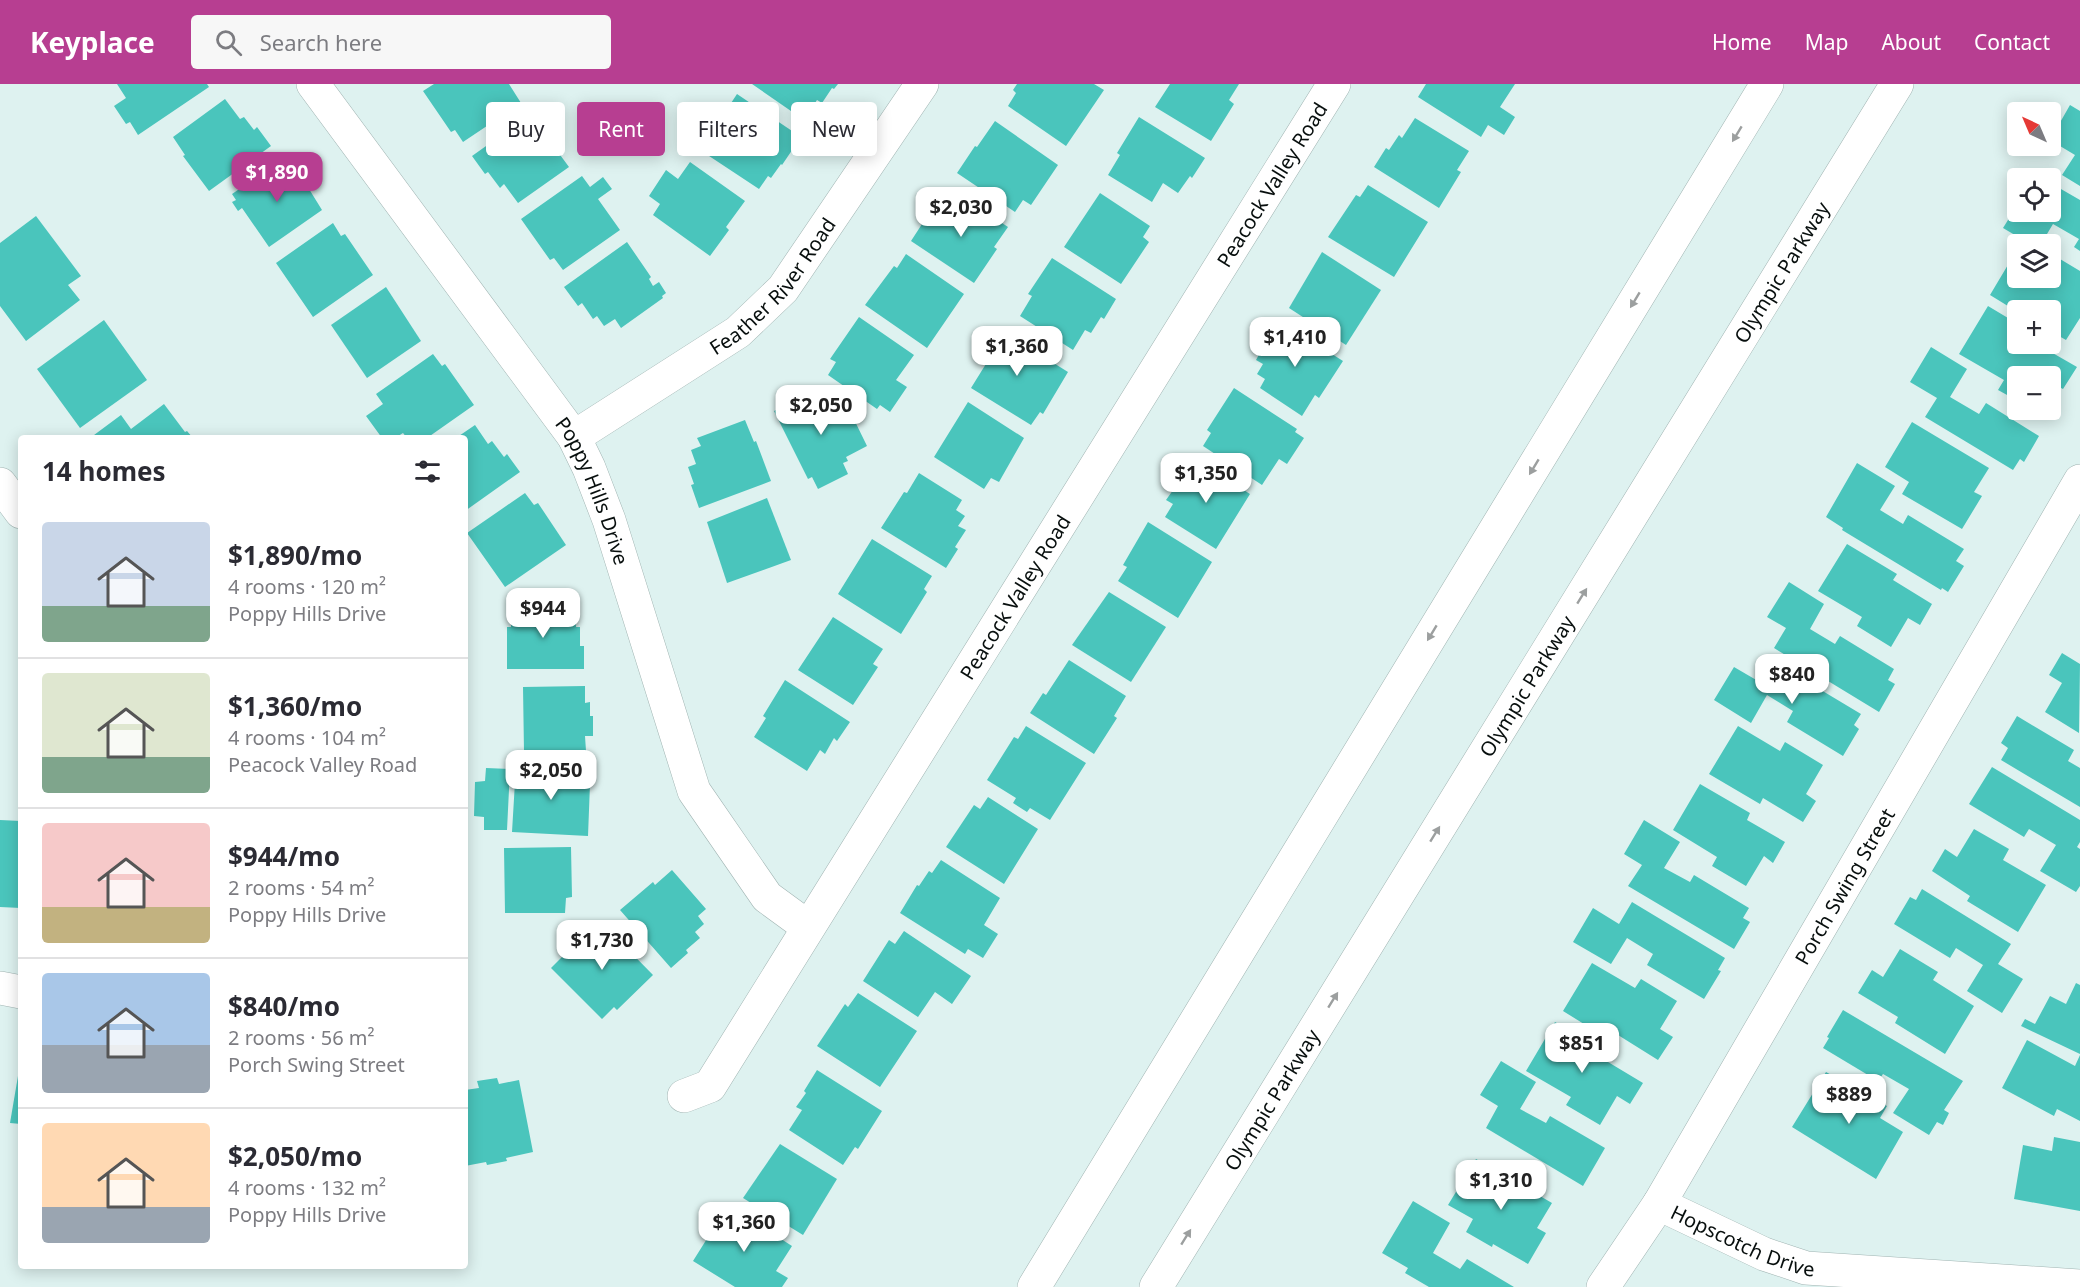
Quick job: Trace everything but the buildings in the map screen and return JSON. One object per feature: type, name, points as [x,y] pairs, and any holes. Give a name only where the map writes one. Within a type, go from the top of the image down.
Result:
[{"type":"street","name":"Poppy Hills Drive","points":[[313,84],[574,437],[609,520],[694,791],[767,897],[808,927]]},
{"type":"street","name":"Feather River Road","points":[[574,437],[738,332],[783,289],[921,84]]},
{"type":"street","name":"Peacock Valley Road","points":[[684,1096],[710,1086],[1334,84]]},
{"type":"street","points":[[1034,1287],[1767,84]]},
{"type":"street","name":"Olympic Parkway","points":[[1156,1287],[1898,84]]},
{"type":"street","name":"Porch Swing Street","points":[[1603,1287],[1659,1204],[2080,481]]},
{"type":"street","points":[[0,484],[18,508]]},
{"type":"street","points":[[0,988],[18,991]]},
{"type":"street","name":"Hopscotch Drive","points":[[1659,1204],[1764,1254],[1806,1268],[2080,1286]]}]
